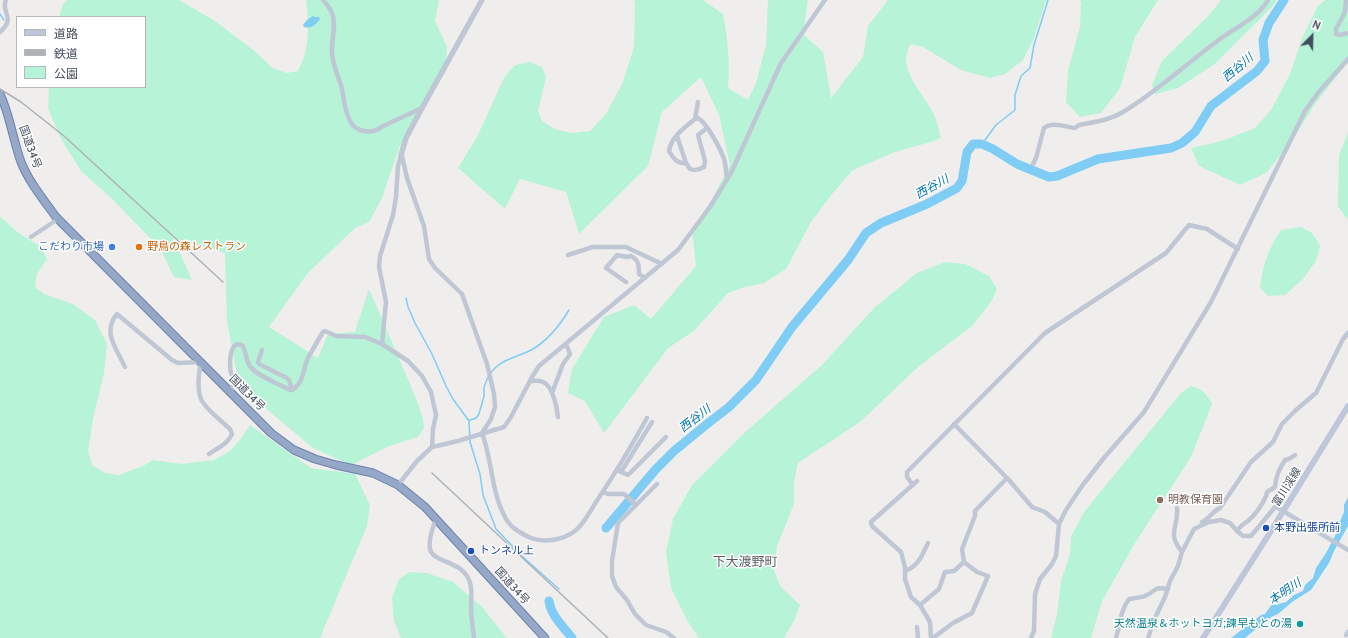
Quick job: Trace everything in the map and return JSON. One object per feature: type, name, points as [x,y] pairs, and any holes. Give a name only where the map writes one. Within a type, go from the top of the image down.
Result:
[{"type":"highway","name":"国道34号","points":[[0,94],[5,104],[22,163],[35,189],[58,218],[271,433],[294,450],[315,459],[373,473],[398,485],[425,507],[545,638]]},
{"type":"main road","name":"富川渓線","points":[[1203,638],[1284,511],[1348,406]]},
{"type":"street","points":[[0,32],[8,22],[4,10],[4,3],[6,0]]},
{"type":"street","points":[[323,0],[332,13],[334,27],[332,50],[333,67],[340,85],[348,117],[354,128],[369,132],[379,129],[386,124],[422,108]]},
{"type":"street","points":[[382,344],[386,302],[379,267],[380,256],[393,215],[398,166],[401,154],[406,138],[482,0]]},
{"type":"street","points":[[398,485],[417,461],[432,446],[458,441],[504,427],[539,366],[678,250],[710,207],[740,157],[782,63],[825,0]]},
{"type":"street","points":[[1033,164],[1044,128],[1047,125],[1052,124],[1075,128],[1079,125],[1110,118],[1122,112],[1161,85],[1217,41],[1257,14],[1268,0]]},
{"type":"street","points":[[1346,0],[1345,12],[1336,29],[1336,34],[1340,35],[1348,33]]},
{"type":"street","points":[[1031,638],[1034,631],[1035,594],[1040,579],[1052,564],[1056,556],[1059,524],[1066,510],[1082,486],[1144,412],[1211,302],[1305,111],[1318,93],[1348,59]]},
{"type":"street","points":[[686,163],[682,164],[676,161],[669,151],[674,139],[695,119],[698,102]]},
{"type":"street","points":[[695,119],[698,118],[702,120],[724,159],[727,179]]},
{"type":"street","points":[[674,139],[690,169],[694,171],[700,170],[704,167],[704,160],[698,135],[707,128]]},
{"type":"street","points":[[401,154],[407,178],[424,226],[429,258],[435,268],[462,294],[487,364],[494,394],[495,407],[491,419],[482,433]]},
{"type":"street","points":[[31,237],[58,218]]},
{"type":"street","points":[[1007,478],[975,511],[975,516],[962,549],[964,562],[977,572],[988,576],[972,613],[953,623],[932,638],[930,622],[920,605],[911,597],[905,579],[901,552],[872,526],[871,522],[915,483],[907,477],[907,472],[1045,333],[1166,253],[1189,225],[1207,229],[1238,249]]},
{"type":"street","points":[[568,255],[593,246],[626,247],[662,264]]},
{"type":"street","points":[[626,282],[606,268],[617,254],[636,258],[639,274],[644,278]]},
{"type":"street","points":[[125,367],[110,333],[110,326],[117,314],[178,363],[201,362],[198,377],[201,399],[205,405],[230,429],[232,434],[230,439],[209,454]]},
{"type":"street","points":[[292,390],[303,377],[307,360],[323,332],[325,331],[336,336],[365,337],[382,344],[408,361],[422,376],[431,392],[436,415],[432,446]]},
{"type":"street","points":[[1148,638],[1170,581],[1178,566],[1182,552],[1194,528],[1197,524],[1210,518],[1217,508],[1220,508],[1251,462],[1273,442],[1282,424],[1316,393],[1343,339],[1348,333]]},
{"type":"street","points":[[552,393],[563,364],[570,354],[566,344]]},
{"type":"street","points":[[230,391],[234,385],[234,380],[231,374],[230,363],[233,346],[236,345],[243,346],[246,360],[250,367],[257,373],[292,390]]},
{"type":"street","points":[[262,350],[258,362],[259,364],[287,378],[292,390]]},
{"type":"street","points":[[530,381],[543,381],[547,384],[557,406],[558,418]]},
{"type":"street","points":[[619,471],[647,418]]},
{"type":"street","points":[[482,433],[486,442],[498,500],[504,516],[512,527],[523,535],[536,540],[549,541],[562,538],[575,530],[586,518],[652,422]]},
{"type":"street","points":[[954,424],[1007,478],[1032,507],[1045,512],[1059,524]]},
{"type":"street","points":[[619,471],[628,475],[666,437]]},
{"type":"street","points":[[1236,531],[1250,519],[1266,498],[1267,492],[1275,487],[1276,476],[1285,460],[1295,455]]},
{"type":"street","points":[[657,484],[635,504],[618,523],[612,561],[612,576],[616,587],[627,600],[635,614],[646,625],[666,632],[674,638]]},
{"type":"street","points":[[603,492],[608,494],[624,494],[635,504]]},
{"type":"street","points":[[1194,528],[1209,522],[1221,520],[1230,523],[1236,531],[1243,536],[1251,536],[1275,507],[1348,550]]},
{"type":"street","points":[[1177,508],[1174,539],[1182,552]]},
{"type":"street","points":[[436,519],[430,542],[430,549],[432,554],[439,559],[454,564],[462,569],[469,578],[472,586],[471,608],[474,638]]},
{"type":"street","points":[[905,571],[918,563],[928,542]]},
{"type":"street","points":[[920,605],[939,590],[945,572],[954,571],[964,562]]},
{"type":"street","points":[[1116,638],[1122,612],[1129,599],[1147,596],[1155,589],[1168,589]]},
{"type":"street","points":[[918,627],[918,638]]},
{"type":"green space","points":[[67,0],[179,0],[215,21],[252,49],[273,68],[287,73],[298,71],[305,54],[308,36],[306,0],[439,0],[435,21],[447,47],[445,73],[424,104],[399,148],[382,198],[369,222],[355,228],[307,274],[269,327],[318,358],[328,334],[355,332],[369,289],[416,398],[423,419],[424,428],[418,437],[389,446],[351,465],[313,448],[239,386],[227,321],[225,253],[173,238],[192,280],[174,277],[160,248],[110,197],[81,171],[60,137],[48,108],[49,88],[146,88],[146,16],[59,16],[63,4]]},
{"type":"green space","points":[[634,0],[703,0],[723,14],[728,51],[728,88],[748,100],[756,83],[766,45],[768,0],[808,0],[803,34],[823,52],[831,98],[863,57],[868,26],[888,0],[1046,0],[1034,38],[1023,60],[1005,74],[990,78],[961,70],[923,47],[911,44],[907,53],[906,62],[909,72],[935,117],[941,138],[895,152],[853,170],[832,194],[811,222],[786,269],[764,283],[745,287],[728,293],[694,331],[668,348],[604,433],[585,401],[568,393],[572,369],[604,317],[634,305],[651,319],[696,266],[692,229],[712,199],[730,165],[719,115],[701,77],[662,112],[648,166],[579,234],[566,192],[520,179],[505,209],[458,168],[477,137],[504,78],[515,65],[530,62],[542,67],[546,77],[538,111],[542,121],[555,129],[572,133],[590,131],[606,114],[623,82],[634,47]]},
{"type":"green space","points":[[1079,0],[1158,0],[1135,37],[1120,88],[1101,113],[1080,117],[1066,102],[1068,71],[1080,27],[1081,2]]},
{"type":"green space","points":[[1221,0],[1277,0],[1272,7],[1215,64],[1178,88],[1155,94],[1152,85],[1162,61],[1210,14]]},
{"type":"green space","points":[[1325,0],[1348,0],[1348,62],[1315,104],[1292,141],[1266,173],[1240,185],[1199,166],[1191,148],[1222,141],[1255,128],[1271,110],[1290,74],[1303,36],[1318,6]]},
{"type":"green space","points":[[1348,132],[1348,220],[1338,206],[1339,155]]},
{"type":"green space","points":[[0,216],[17,232],[41,247],[47,259],[37,274],[35,287],[44,294],[73,304],[95,320],[107,344],[104,373],[94,414],[88,451],[92,465],[105,473],[119,475],[143,466],[153,460],[182,464],[214,460],[230,451],[240,440],[250,425],[311,468],[355,474],[370,505],[367,526],[320,638],[0,638]]},
{"type":"green space","points":[[1301,227],[1312,233],[1320,246],[1316,261],[1303,279],[1285,295],[1268,296],[1260,287],[1269,251],[1281,230]]},
{"type":"green space","points":[[945,262],[965,264],[989,276],[997,289],[991,302],[972,326],[918,367],[860,422],[798,463],[794,481],[794,504],[777,546],[774,570],[780,586],[800,605],[794,621],[784,638],[699,638],[688,622],[671,588],[666,552],[673,519],[692,485],[743,434],[822,365],[875,307],[917,273]]},
{"type":"green space","points":[[1191,386],[1204,392],[1212,404],[1191,457],[1135,543],[1102,601],[1091,638],[1051,638],[1057,615],[1061,581],[1070,554],[1071,537],[1084,512],[1181,393]]},
{"type":"green space","points":[[410,572],[427,573],[453,582],[482,607],[507,638],[401,638],[394,621],[392,598],[399,579]]},
{"type":"water","points":[[313,16],[319,17],[320,19],[313,26],[304,27],[303,25],[307,20]]},
{"type":"water","points":[[1348,497],[1348,526],[1329,563],[1311,590],[1292,602],[1278,614],[1271,617],[1260,628],[1257,628],[1245,638],[1231,638],[1261,615],[1265,614],[1273,603],[1275,605],[1286,602],[1294,595],[1303,591],[1305,585],[1313,578],[1316,568],[1336,534],[1344,512],[1344,505]]},
{"type":"waterway","points":[[982,144],[996,125],[1015,110],[1015,95],[1021,76],[1030,68],[1034,45],[1048,0]]},
{"type":"waterway","name":"西谷川","points":[[606,528],[656,469],[674,451],[729,407],[756,380],[792,327],[848,260],[866,233],[881,223],[927,204],[957,188],[962,181],[967,152],[973,144],[982,144],[1017,164],[1049,177],[1057,176],[1098,159],[1171,148],[1182,143],[1195,132],[1211,106],[1257,71],[1265,61],[1263,40],[1269,23],[1284,0]]},
{"type":"waterway","points":[[0,14],[4,20]]},
{"type":"waterway","points":[[406,298],[415,323],[432,354],[446,386],[453,399],[469,421],[470,442],[480,474],[483,495],[496,529],[523,557],[559,589]]},
{"type":"waterway","points":[[490,374],[504,361],[533,349],[549,337],[558,327],[569,310]]},
{"type":"waterway","points":[[470,420],[476,418],[479,414],[484,396],[484,387],[488,377]]},
{"type":"waterway","name":"西谷川","points":[[549,601],[555,616],[572,638]]},
{"type":"railway","points":[[0,89],[21,102],[64,136],[223,282]]},
{"type":"railway","points":[[432,473],[608,638]]},
{"type":"place","name":"こだわり市場","points":[[112,247]]},
{"type":"place","name":"野鳥の森レストラン","points":[[139,247]]},
{"type":"place","name":"明教保育園","points":[[1160,500]]},
{"type":"place","name":"本野出張所前","points":[[1266,528]]},
{"type":"place","name":"トンネル上","points":[[471,551]]},
{"type":"place","name":"天然温泉＆ホットヨガ;諫早もとの湯","points":[[1300,624]]},
{"type":"district","name":"下大渡野町","points":[[745,562]]},
{"type":"water label","name":"本明川","points":[[1285,592]]}]
